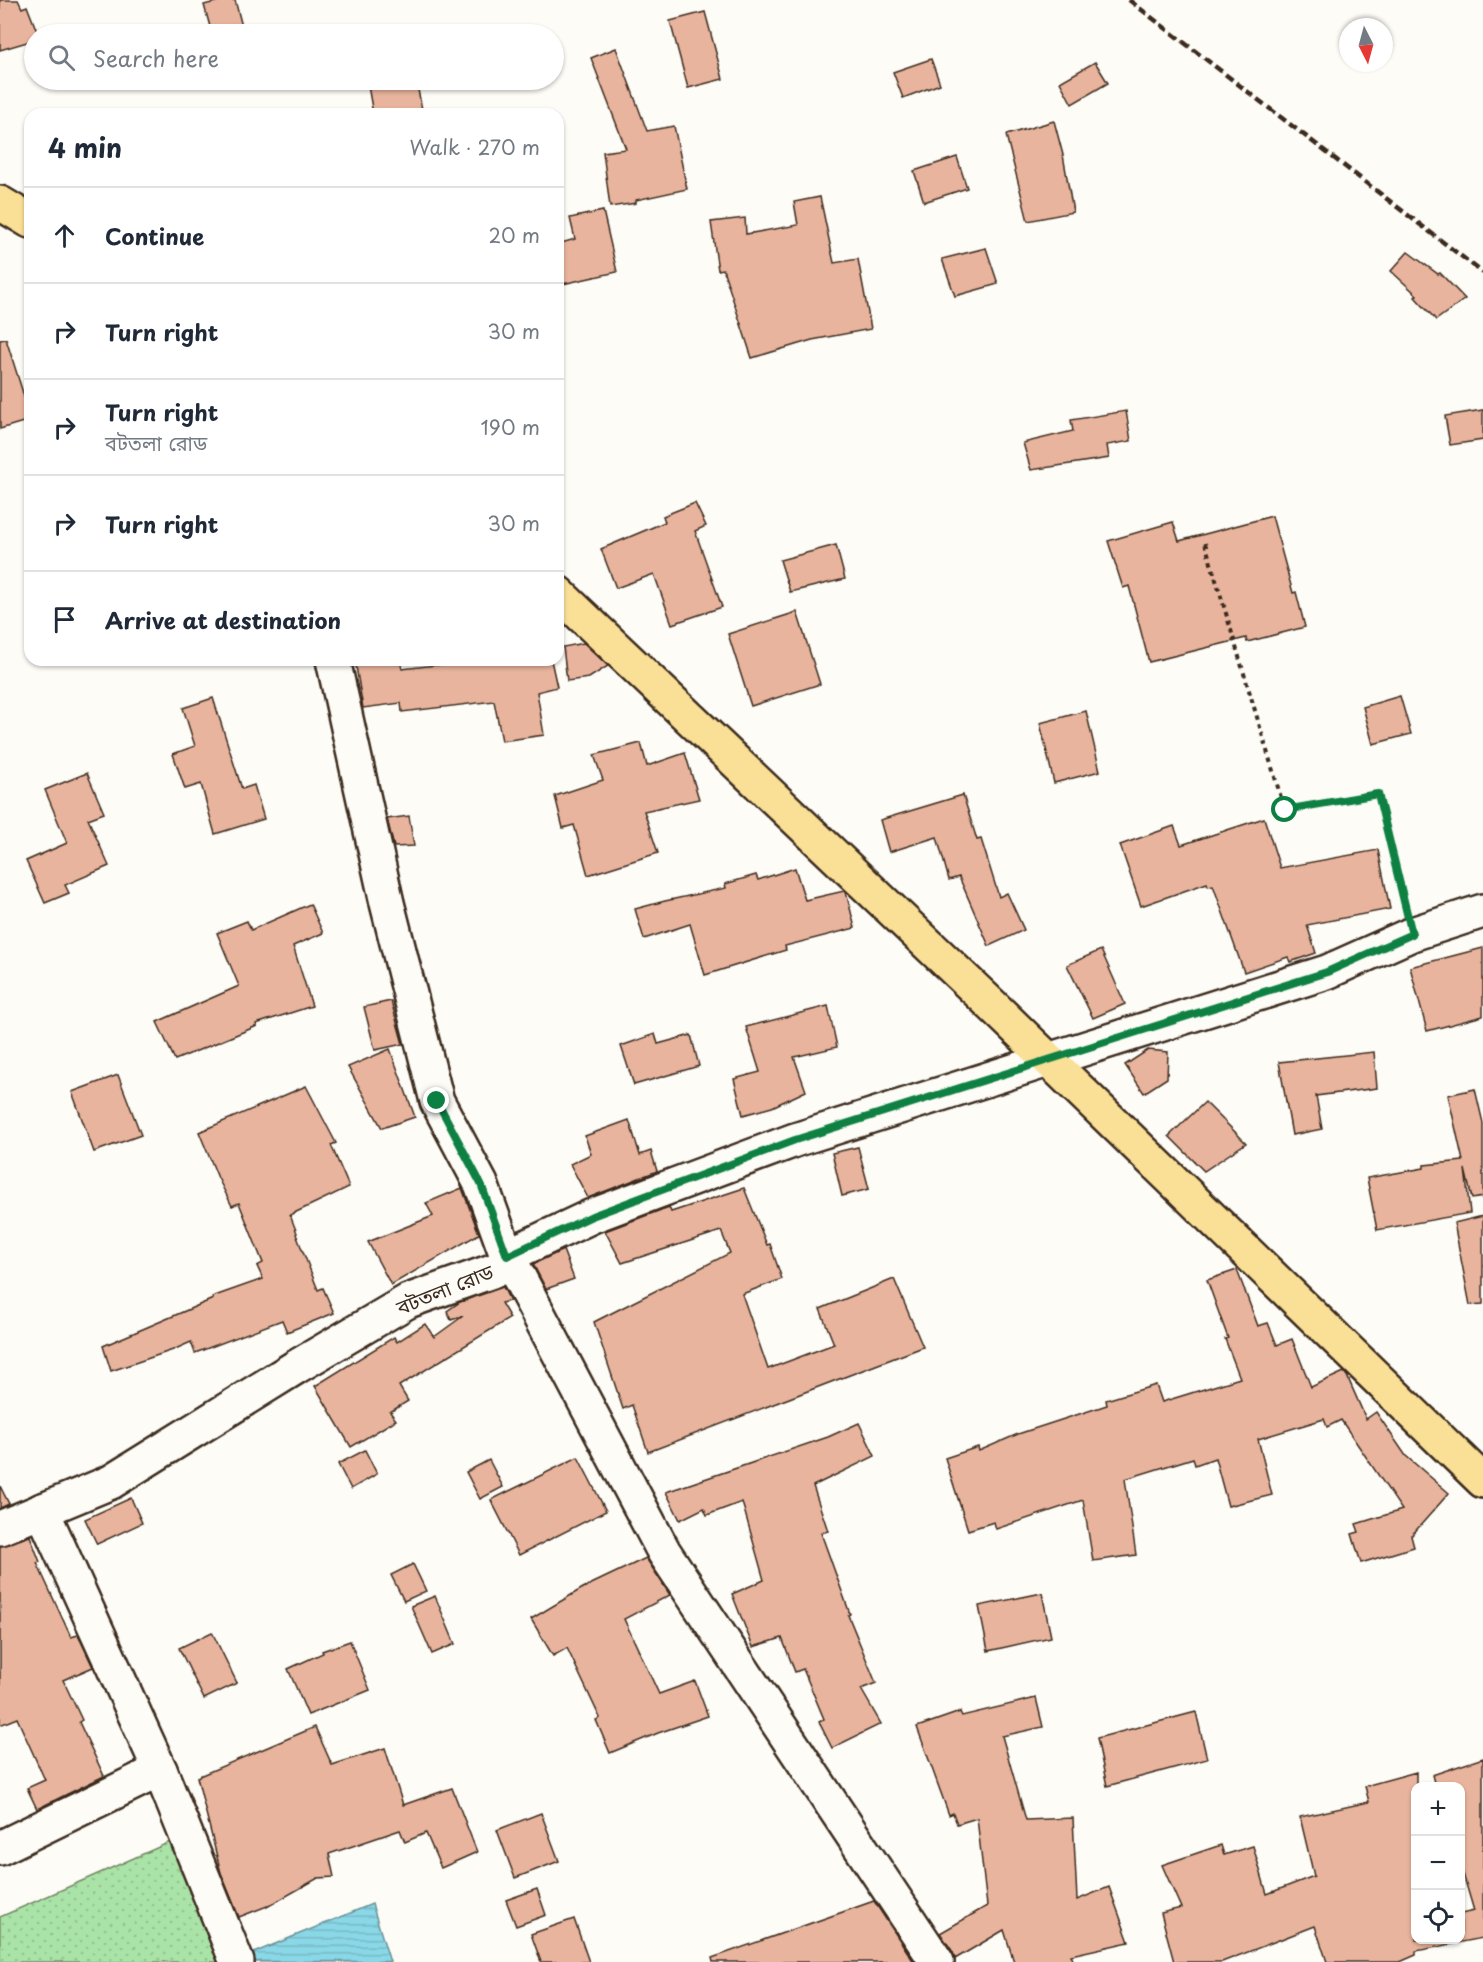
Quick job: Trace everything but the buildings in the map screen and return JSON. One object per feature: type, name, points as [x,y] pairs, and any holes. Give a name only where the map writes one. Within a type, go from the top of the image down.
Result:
[{"type":"main road","points":[[0,203],[24,217]]},
{"type":"main road","points":[[564,599],[1049,1060],[1483,1481]]},
{"type":"street","points":[[334,666],[387,903],[437,1101],[481,1184],[509,1260],[664,1552],[938,1962]]},
{"type":"street","name":"বটতলা রোড","points":[[0,1528],[111,1482],[296,1367],[408,1301],[509,1260],[592,1216],[795,1140],[1327,972],[1412,934],[1483,911]]},
{"type":"street","points":[[42,1510],[160,1770],[237,1962]]},
{"type":"street","points":[[0,1848],[160,1770]]},
{"type":"path","points":[[1205,543],[1285,810],[1378,794],[1412,934]]},
{"type":"green space","points":[[186,1835],[242,1962],[0,1962],[0,1917]]},
{"type":"water","points":[[372,1904],[390,1962],[248,1962],[246,1956]]},
{"type":"railway","points":[[1129,0],[1483,273]]},
{"type":"route","points":[[437,1101],[481,1184],[507,1256],[592,1216],[795,1140],[1327,972],[1412,934],[1378,794],[1285,810]]}]
